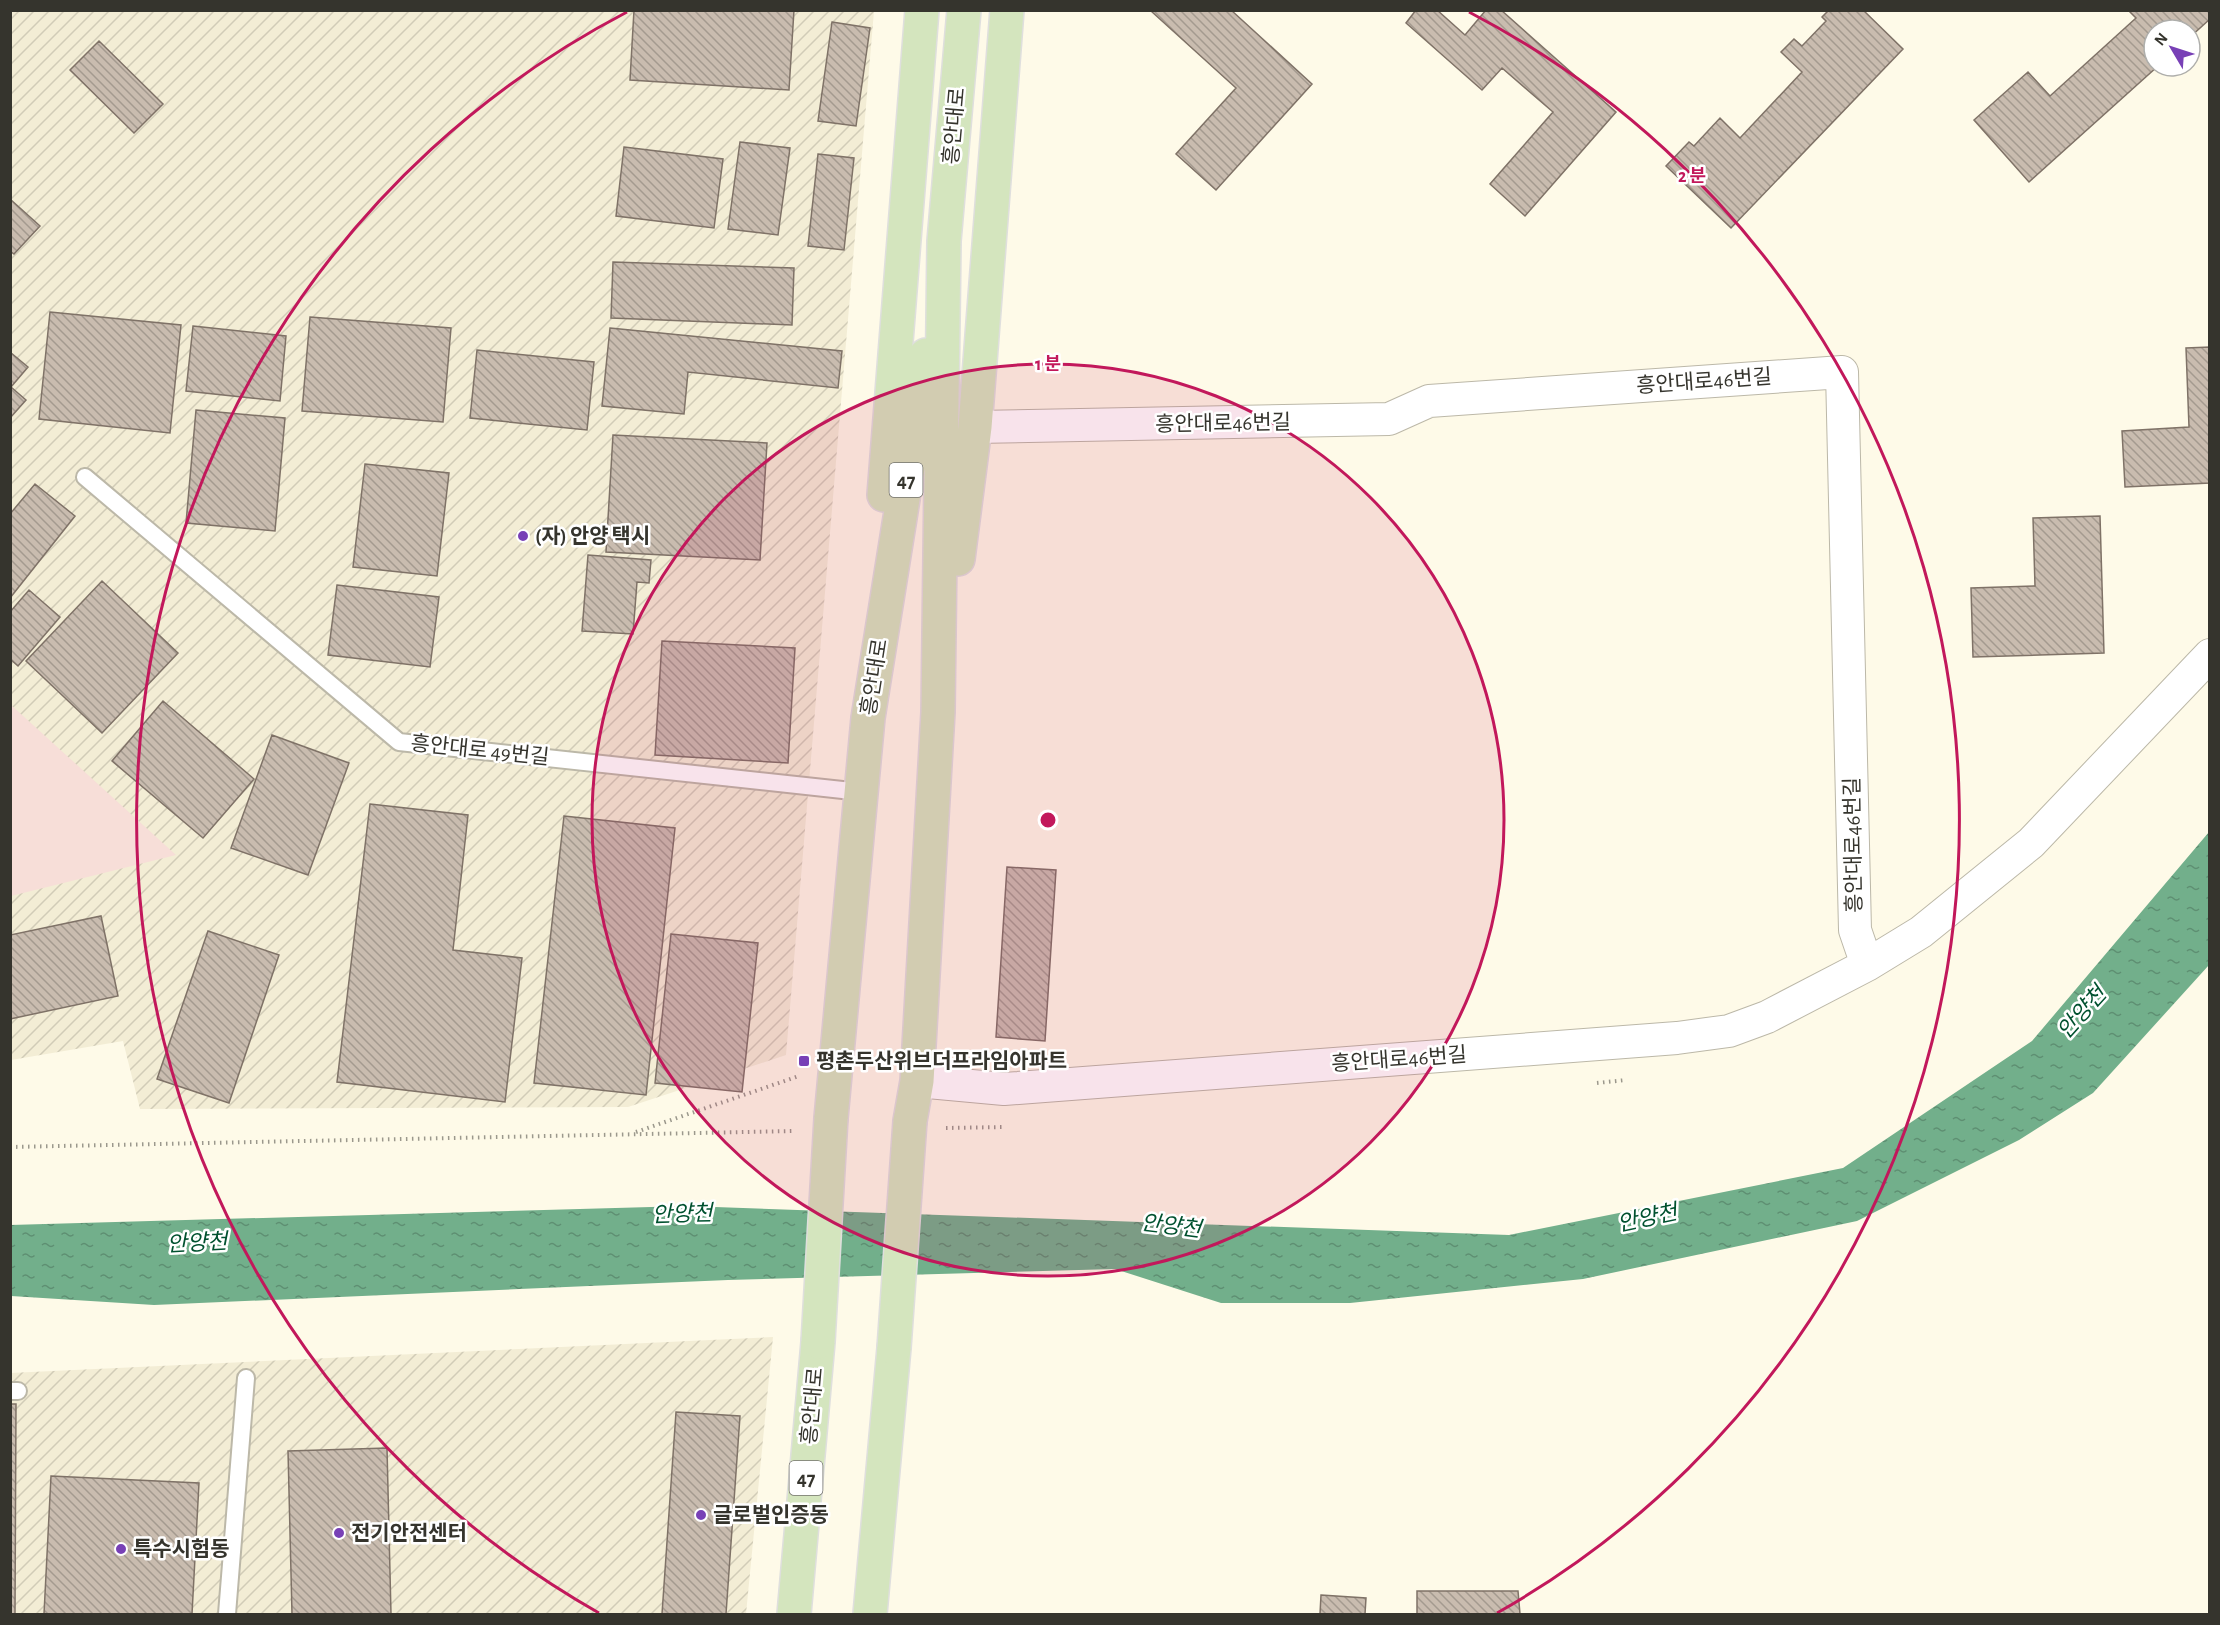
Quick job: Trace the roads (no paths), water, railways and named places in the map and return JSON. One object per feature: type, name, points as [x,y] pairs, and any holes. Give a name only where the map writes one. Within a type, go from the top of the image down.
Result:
[{"type":"main road","points":[[868,718],[905,207],[922,10]]},
{"type":"main road","name":"흥안대로","points":[[794,1614],[818,1342],[831,1118],[868,718],[944,241],[964,10]]},
{"type":"main road","points":[[938,712],[975,427],[1007,10]]},
{"type":"main road","name":"흥안대로","points":[[870,1614],[894,1348],[910,1121],[917,1082],[938,712],[944,241]]},
{"type":"street","name":"흥안대로46번길","points":[[975,427],[1389,419],[1429,401],[1842,372],[1856,930],[1867,965]]},
{"type":"street","name":"흥안대로46번길","points":[[917,1082],[1004,1089],[1677,1038],[1729,1031],[1767,1017],[1867,965],[1921,932],[2031,843],[2210,655]]},
{"type":"lane","name":"흥안대로 49번길","points":[[85,477],[399,742],[861,792]]},
{"type":"lane","points":[[227,1614],[246,1378]]},
{"type":"water","name":"안양천","points":[[2209,832],[2209,965],[2093,1093],[2019,1140],[1857,1221],[1583,1279],[1350,1303],[1221,1303],[1115,1269],[728,1280],[154,1305],[11,1296],[10,1225],[687,1206],[1509,1235],[1843,1168],[2032,1041]]},
{"type":"place","name":"(자) 안양 택시","points":[[523,536]]},
{"type":"place","name":"평촌두산위브더프라임아파트","points":[[804,1061]]},
{"type":"place","name":"글로벌인증동","points":[[701,1515]]},
{"type":"place","name":"전기안전센터","points":[[339,1533]]},
{"type":"place","name":"특수시험동","points":[[121,1549]]}]
